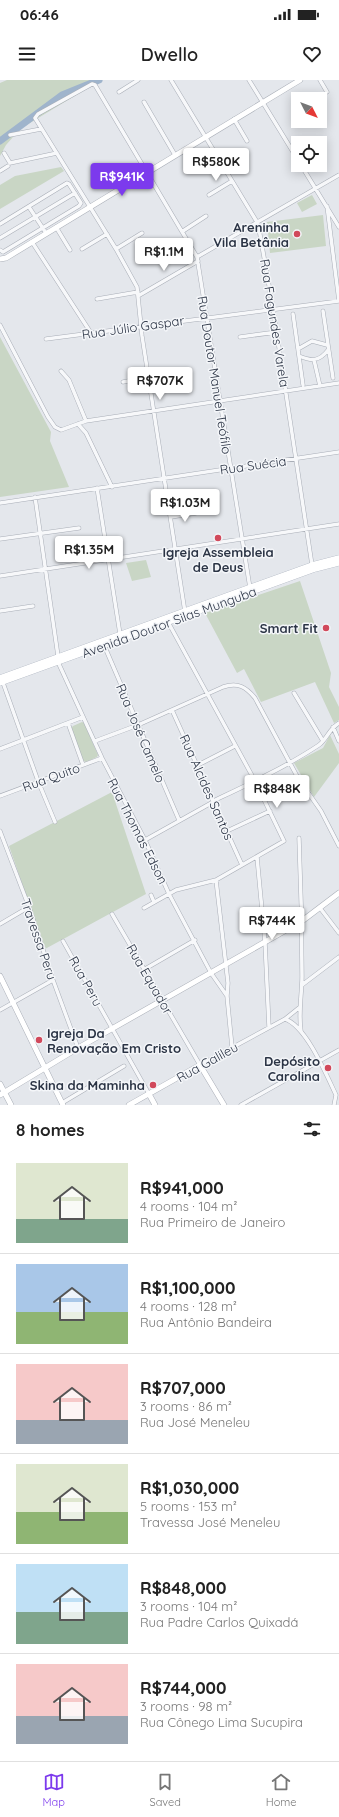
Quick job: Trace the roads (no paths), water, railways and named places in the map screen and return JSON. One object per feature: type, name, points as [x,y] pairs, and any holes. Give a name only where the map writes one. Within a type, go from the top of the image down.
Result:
[{"type":"main road","name":"Avenida Doutor Silas Munguba","points":[[251,590],[312,565],[339,558]]},
{"type":"main road","name":"Avenida Doutor Silas Munguba","points":[[58,659],[104,646],[251,590],[315,569],[339,563]]},
{"type":"main road","name":"Avenida Doutor Silas Munguba","points":[[1,679],[58,659],[120,634],[167,621]]},
{"type":"street","points":[[119,92],[138,80]]},
{"type":"street","name":"Rua Fagundes Varela","points":[[171,80],[204,137],[257,222],[277,332],[312,565]]},
{"type":"street","points":[[249,80],[291,149]]},
{"type":"street","points":[[0,259],[32,242],[300,80]]},
{"type":"street","points":[[320,80],[327,92]]},
{"type":"street","name":"Rua Doutor Manuel Teófilo","points":[[41,129],[35,118],[36,116],[92,84],[96,87],[182,231],[197,259],[230,469],[251,590]]},
{"type":"street","points":[[144,102],[175,155]]},
{"type":"street","points":[[234,119],[247,141]]},
{"type":"street","points":[[10,135],[41,129],[107,234],[135,283],[138,294],[140,325],[176,548],[185,614]]},
{"type":"street","points":[[4,153],[10,163],[57,153]]},
{"type":"street","points":[[0,171],[8,166]]},
{"type":"street","points":[[306,172],[339,227]]},
{"type":"street","points":[[97,299],[138,294],[257,222],[339,175]]},
{"type":"street","points":[[209,195],[232,181]]},
{"type":"street","points":[[0,224],[67,183],[75,193],[80,203],[79,206],[3,252],[0,250]]},
{"type":"street","points":[[0,238],[75,193]]},
{"type":"street","points":[[327,206],[339,301]]},
{"type":"street","points":[[30,207],[46,233]]},
{"type":"street","points":[[328,218],[330,215],[333,216]]},
{"type":"street","points":[[182,231],[206,216]]},
{"type":"street","points":[[56,227],[70,250]]},
{"type":"street","points":[[116,249],[142,233]]},
{"type":"street","points":[[82,249],[107,234]]},
{"type":"street","points":[[32,242],[91,333]]},
{"type":"street","name":"Rua Júlio Gaspar","points":[[46,339],[140,325],[339,301]]},
{"type":"street","points":[[324,311],[327,345],[333,378]]},
{"type":"street","points":[[293,314],[303,385]]},
{"type":"street","points":[[0,325],[12,352],[55,428],[64,430],[86,421],[339,383]]},
{"type":"street","points":[[240,337],[277,332]]},
{"type":"street","points":[[298,349],[312,341],[327,345]]},
{"type":"street","points":[[299,356],[314,360],[319,359],[328,350]]},
{"type":"street","points":[[314,360],[320,386]]},
{"type":"street","points":[[61,371],[69,380],[86,421]]},
{"type":"street","points":[[123,382],[149,377]]},
{"type":"street","points":[[78,424],[86,433],[112,487]]},
{"type":"street","name":"Rua Suécia","points":[[0,503],[339,452]]},
{"type":"street","points":[[97,488],[107,560],[120,634]]},
{"type":"street","name":"Rua Thomas Edson","points":[[35,497],[58,659],[102,758],[145,840],[169,894],[211,972],[227,996]]},
{"type":"street","points":[[171,518],[196,513]]},
{"type":"street","points":[[0,576],[339,524]]},
{"type":"street","points":[[0,539],[79,528]]},
{"type":"street","points":[[0,611],[33,606]]},
{"type":"street","points":[[144,908],[183,888],[216,880],[284,841],[255,781],[167,621]]},
{"type":"street","name":"Rua José Camelo","points":[[104,646],[179,820]]},
{"type":"street","points":[[1,679],[38,781],[55,822]]},
{"type":"street","points":[[95,741],[138,725],[224,687],[237,684],[248,690],[255,698],[290,762],[325,817],[339,846]]},
{"type":"street","points":[[294,693],[323,742]]},
{"type":"street","name":"Rua Alcides Santos","points":[[172,710],[242,865]]},
{"type":"street","points":[[0,749],[84,717]]},
{"type":"street","points":[[68,723],[83,765]]},
{"type":"street","points":[[145,840],[213,801],[290,762],[323,742],[333,727],[339,723]]},
{"type":"street","points":[[333,727],[339,742]]},
{"type":"street","points":[[198,765],[235,746]]},
{"type":"street","name":"Rua Quito","points":[[0,796],[102,758]]},
{"type":"street","points":[[227,831],[270,811]]},
{"type":"street","name":"Travessa Peru","points":[[0,831],[29,907],[53,980],[78,1048]]},
{"type":"street","points":[[300,838],[302,921],[301,1030]]},
{"type":"street","points":[[257,857],[269,1027]]},
{"type":"street","points":[[216,880],[226,964],[227,996],[232,1047]]},
{"type":"street","points":[[2,1094],[78,1048],[302,921],[339,893]]},
{"type":"street","points":[[151,895],[154,902]]},
{"type":"street","points":[[0,924],[29,907]]},
{"type":"street","points":[[320,908],[339,933]]},
{"type":"street","name":"Rua Equador","points":[[112,914],[224,1105]]},
{"type":"street","points":[[145,969],[195,940]]},
{"type":"street","name":"Rua Peru","points":[[63,941],[155,1105]]},
{"type":"street","points":[[302,985],[339,957]]},
{"type":"street","points":[[0,976],[63,1104],[124,1066]]},
{"type":"street","points":[[0,1010],[53,980]]},
{"type":"street","name":"Rua Galileu","points":[[129,1105],[285,1019],[301,1006]]},
{"type":"street","points":[[285,1019],[291,1021],[301,1030],[336,1095],[334,1105]]},
{"type":"street","points":[[241,1105],[339,1050]]},
{"type":"street","points":[[0,1084],[2,1094],[11,1105]]},
{"type":"waterway","points":[[0,141],[62,95],[99,80]]},
{"type":"place","name":"Areninha Vila Betânia","points":[[297,234]]},
{"type":"place","name":"Igreja Assembleia de Deus","points":[[218,538]]},
{"type":"place","name":"Smart Fit","points":[[326,628]]},
{"type":"place","name":"Igreja Da Renovação Em Cristo","points":[[39,1040]]},
{"type":"place","name":"Depósito Carolina","points":[[328,1068]]},
{"type":"place","name":"Skina da Maminha","points":[[153,1085]]}]
